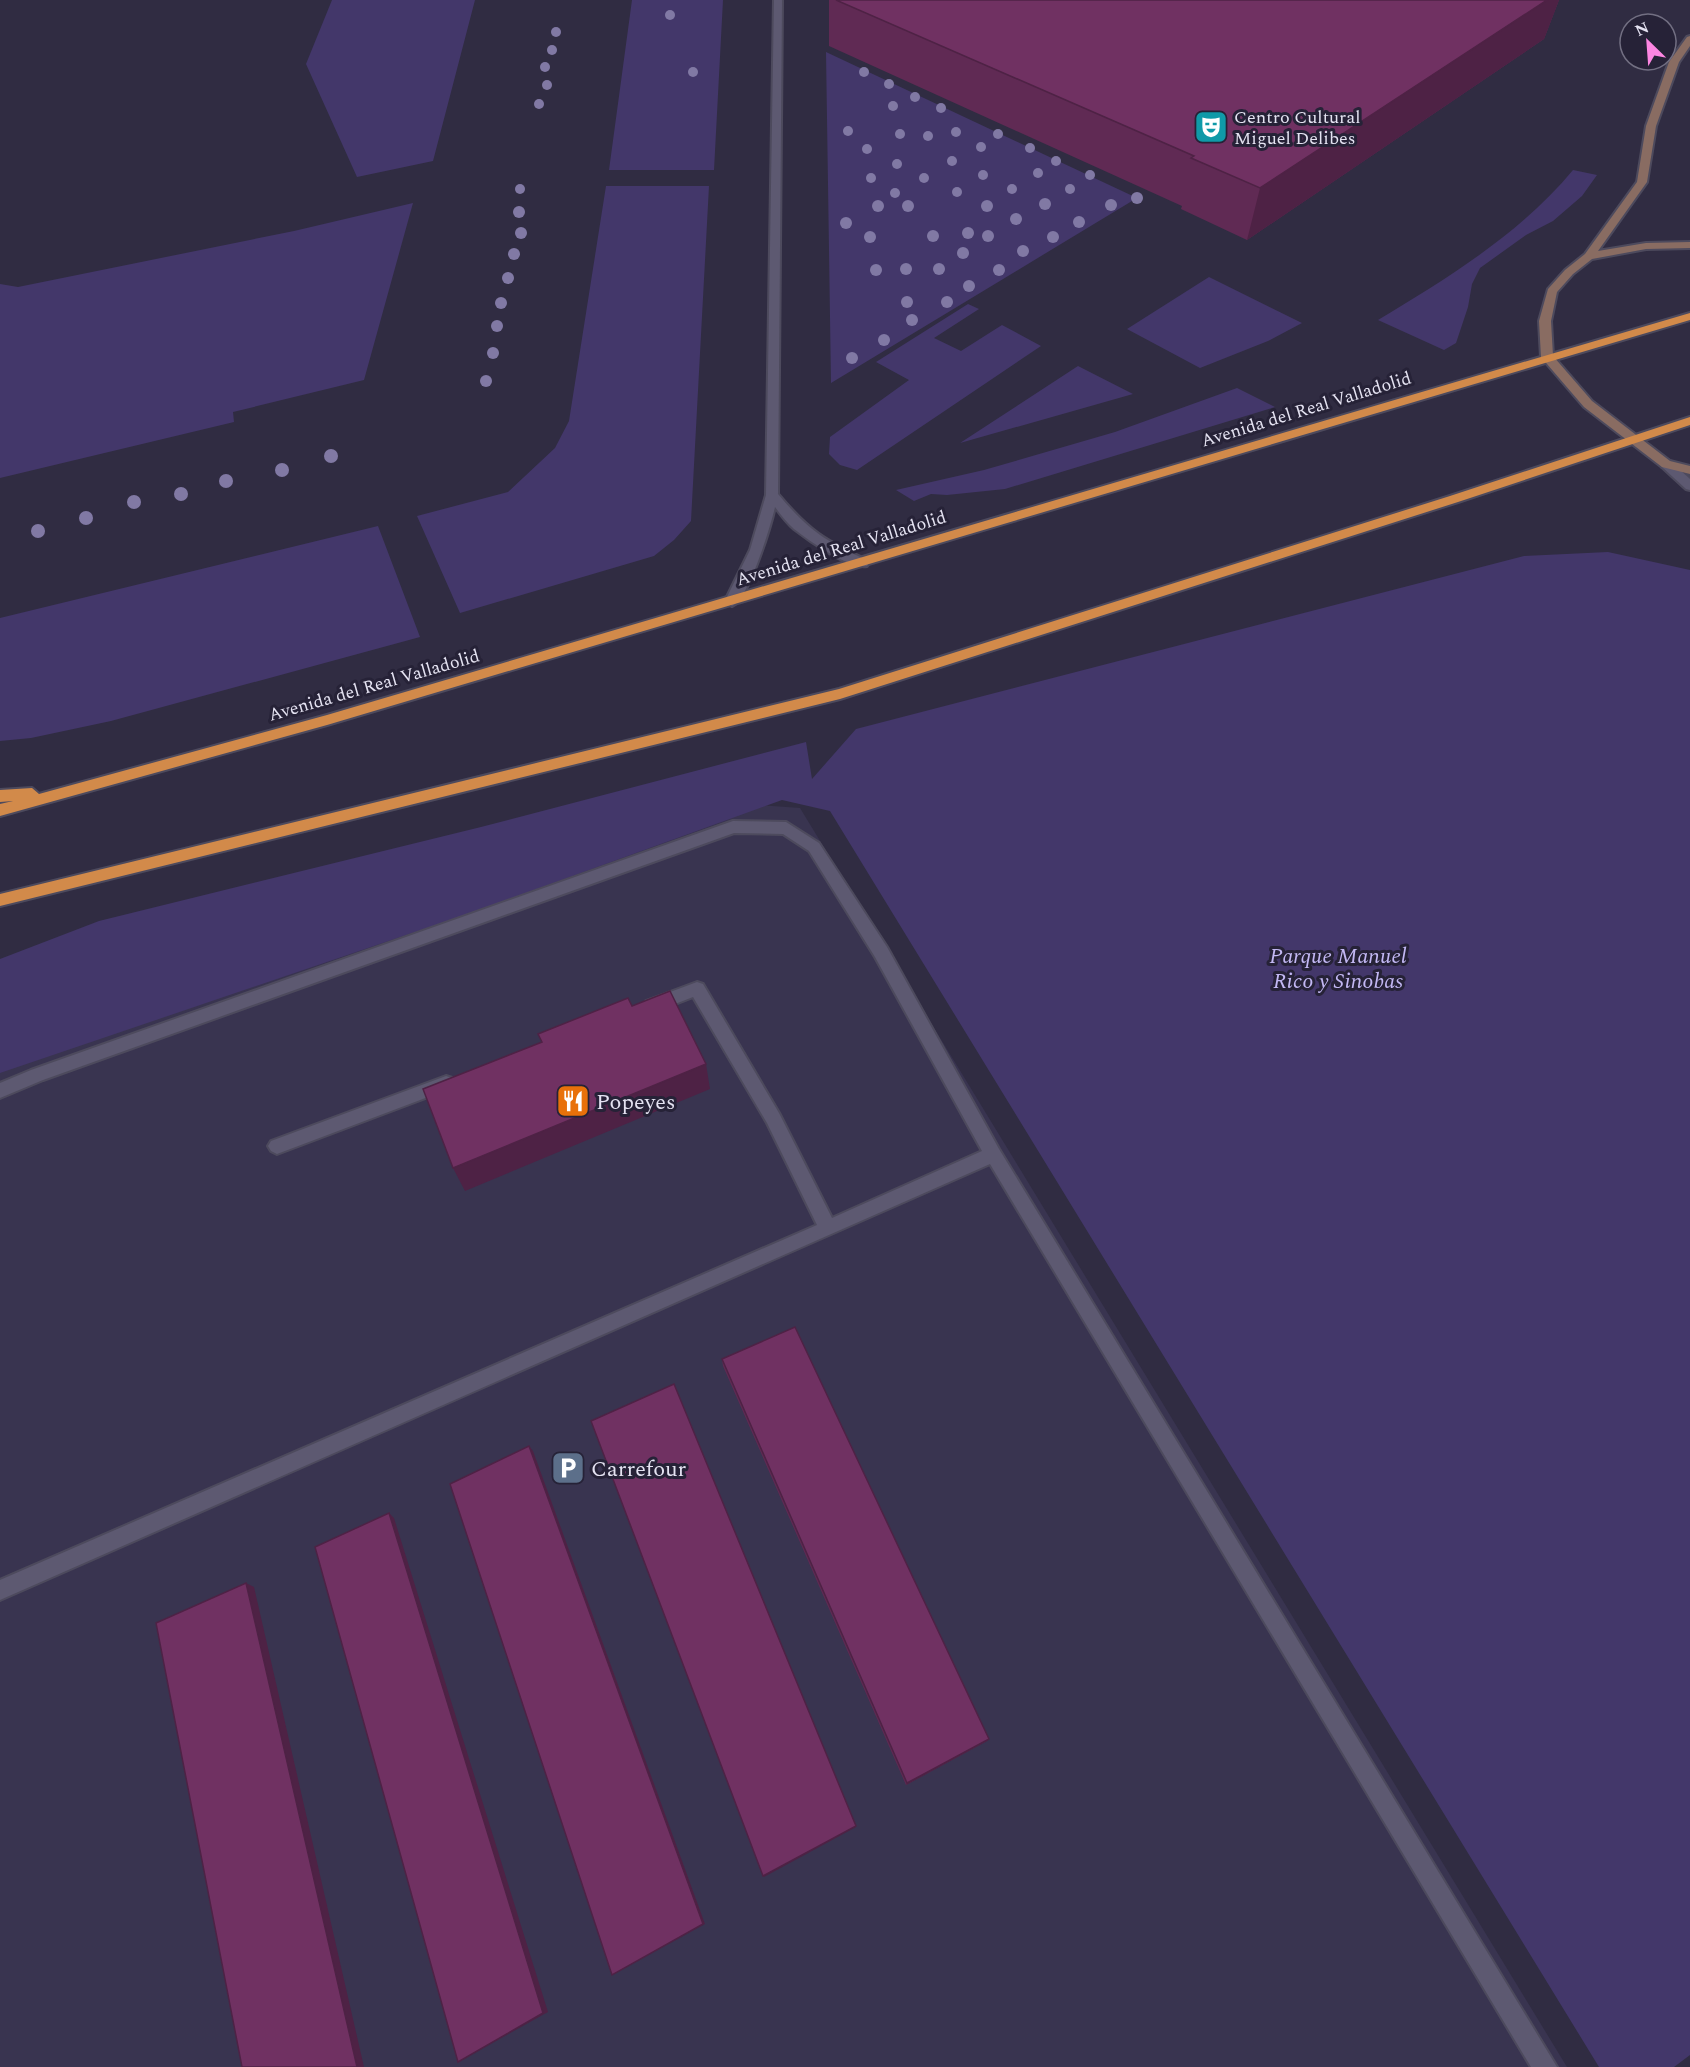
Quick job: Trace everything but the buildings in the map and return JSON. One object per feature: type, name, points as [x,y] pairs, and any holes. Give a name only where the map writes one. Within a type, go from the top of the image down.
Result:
[{"type":"highway","name":"Avenida del Real Valladolid","points":[[0,810],[327,720],[1690,316]]},
{"type":"highway","points":[[2,900],[840,694],[1454,500],[1690,421]]},
{"type":"highway","points":[[0,796],[63,793]]},
{"type":"main road","points":[[1690,39],[1674,62],[1651,126],[1642,183],[1589,256],[1569,272],[1552,291],[1545,321],[1547,357],[1588,404],[1666,464],[1690,470]]},
{"type":"main road","points":[[1589,256],[1646,246],[1690,245]]},
{"type":"street","points":[[732,601],[750,569],[764,534],[772,495],[778,0]]},
{"type":"street","points":[[1666,464],[1690,486]]},
{"type":"street","points":[[772,495],[797,525],[828,547],[862,563]]},
{"type":"street","points":[[0,1091],[37,1075],[733,827],[786,828],[814,847],[868,933],[993,1154],[1545,2067]]},
{"type":"street","points":[[641,1010],[696,989],[772,1118],[828,1228]]},
{"type":"street","points":[[277,1146],[465,1076]]},
{"type":"street","points":[[0,1590],[993,1154]]},
{"type":"shaded area","name":"Carrefour","points":[[747,804],[800,808],[1567,2067],[0,2067],[0,1054]]},
{"type":"green space","points":[[332,0],[475,0],[433,161],[357,177],[306,64]]},
{"type":"green space","points":[[632,0],[723,0],[714,170],[609,170]]},
{"type":"green space","points":[[826,52],[1137,198],[831,383]]},
{"type":"green space","points":[[1573,170],[1597,175],[1582,196],[1553,221],[1526,235],[1480,268],[1472,284],[1468,307],[1456,343],[1444,350],[1378,320],[1457,271],[1507,234],[1553,193]]},
{"type":"green space","points":[[606,186],[709,186],[691,521],[674,540],[654,556],[460,613],[417,516],[508,492],[555,448],[569,421]]},
{"type":"green space","points":[[413,203],[364,380],[233,412],[234,422],[0,478],[0,284],[18,287],[294,231]]},
{"type":"green space","points":[[1209,277],[1302,323],[1268,341],[1200,368],[1127,329]]},
{"type":"green space","points":[[968,304],[979,309],[934,338],[961,351],[1002,325],[1041,346],[857,470],[840,465],[829,454],[830,437],[909,380],[876,362]]},
{"type":"green space","points":[[1078,366],[1133,394],[960,443]]},
{"type":"green space","points":[[1237,388],[1275,407],[1005,489],[947,495],[931,494],[914,501],[896,490],[984,470],[1115,432]]},
{"type":"green space","points":[[378,526],[420,637],[111,721],[31,738],[0,741],[0,618]]},
{"type":"green space","name":"Parque Manuel Rico y Sinobas","points":[[1608,552],[1690,570],[1690,2055],[1674,2067],[1599,2067],[830,811],[782,800],[471,913],[0,1073],[0,959],[99,921],[481,827],[806,742],[812,779],[856,729],[1524,556]]},
{"type":"place","name":"Centro Cultural Miguel Delibes","points":[[1211,127]]},
{"type":"place","name":"Popeyes","points":[[573,1101]]},
{"type":"place","name":"Carrefour","points":[[568,1468]]}]
